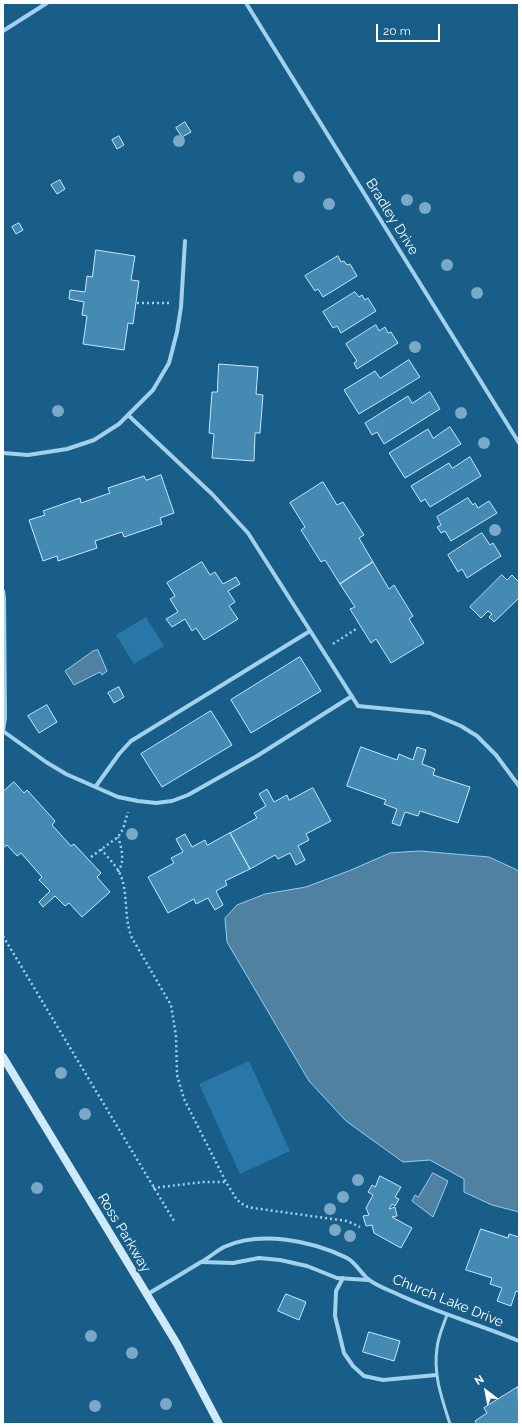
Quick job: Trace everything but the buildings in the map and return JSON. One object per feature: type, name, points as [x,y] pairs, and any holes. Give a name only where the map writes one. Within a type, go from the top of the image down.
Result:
[{"type":"street","points":[[3,31],[47,3]]},
{"type":"street","name":"Bradley Drive","points":[[246,3],[519,443]]},
{"type":"street","points":[[3,453],[28,455],[67,448],[94,440],[119,424],[153,390],[169,363],[177,332],[182,303],[184,241]]},
{"type":"street","points":[[128,416],[212,494],[248,533],[358,706],[430,713],[461,726],[477,736],[496,755],[519,786]]},
{"type":"street","points":[[3,592],[3,731],[46,762],[66,774],[118,797],[156,803],[172,801],[188,795],[257,756],[352,696]]},
{"type":"street","points":[[96,786],[119,754],[131,741],[310,631]]},
{"type":"street","name":"Ross Parkway","points":[[3,1059],[176,1344],[219,1424]]},
{"type":"street","name":"Church Lake Drive","points":[[146,1294],[202,1262],[223,1247],[254,1240],[283,1240],[316,1245],[349,1259],[369,1280],[395,1294],[447,1315],[519,1341]]},
{"type":"street","name":"Church Lake Drive","points":[[202,1262],[232,1263],[259,1258],[280,1260],[306,1266],[337,1278],[369,1280]]},
{"type":"street","points":[[343,1278],[336,1291],[335,1316],[344,1353],[353,1366],[364,1376],[383,1380],[436,1375]]},
{"type":"lane","points":[[447,1315],[437,1347],[436,1375],[439,1392],[450,1424]]},
{"type":"path","points":[[137,303],[182,303]]},
{"type":"path","points":[[322,650],[356,629]]},
{"type":"path","points":[[91,857],[118,837],[123,829],[132,800]]},
{"type":"path","points":[[118,837],[122,847],[123,859],[118,872]]},
{"type":"path","points":[[101,849],[122,880],[129,929],[132,938],[171,1005],[176,1036],[177,1075],[184,1099],[226,1182],[237,1200],[245,1206],[347,1221],[360,1227]]},
{"type":"path","points":[[3,936],[174,1221]]},
{"type":"path","points":[[153,1188],[203,1182],[226,1182]]},
{"type":"shaded area","points":[[146,617],[164,646],[134,664],[116,635]]},
{"type":"shaded area","points":[[98,650],[107,671],[102,675],[100,672],[74,685],[65,671],[93,651]]},
{"type":"shaded area","points":[[420,851],[489,857],[519,872],[519,1212],[492,1205],[464,1192],[464,1179],[430,1160],[403,1162],[346,1121],[309,1081],[227,942],[225,918],[237,905],[265,894],[306,887],[390,853]]},
{"type":"shaded area","points":[[249,1061],[290,1151],[240,1174],[199,1084]]},
{"type":"shaded area","points":[[433,1173],[448,1181],[433,1217],[412,1201],[415,1195],[418,1197]]}]
